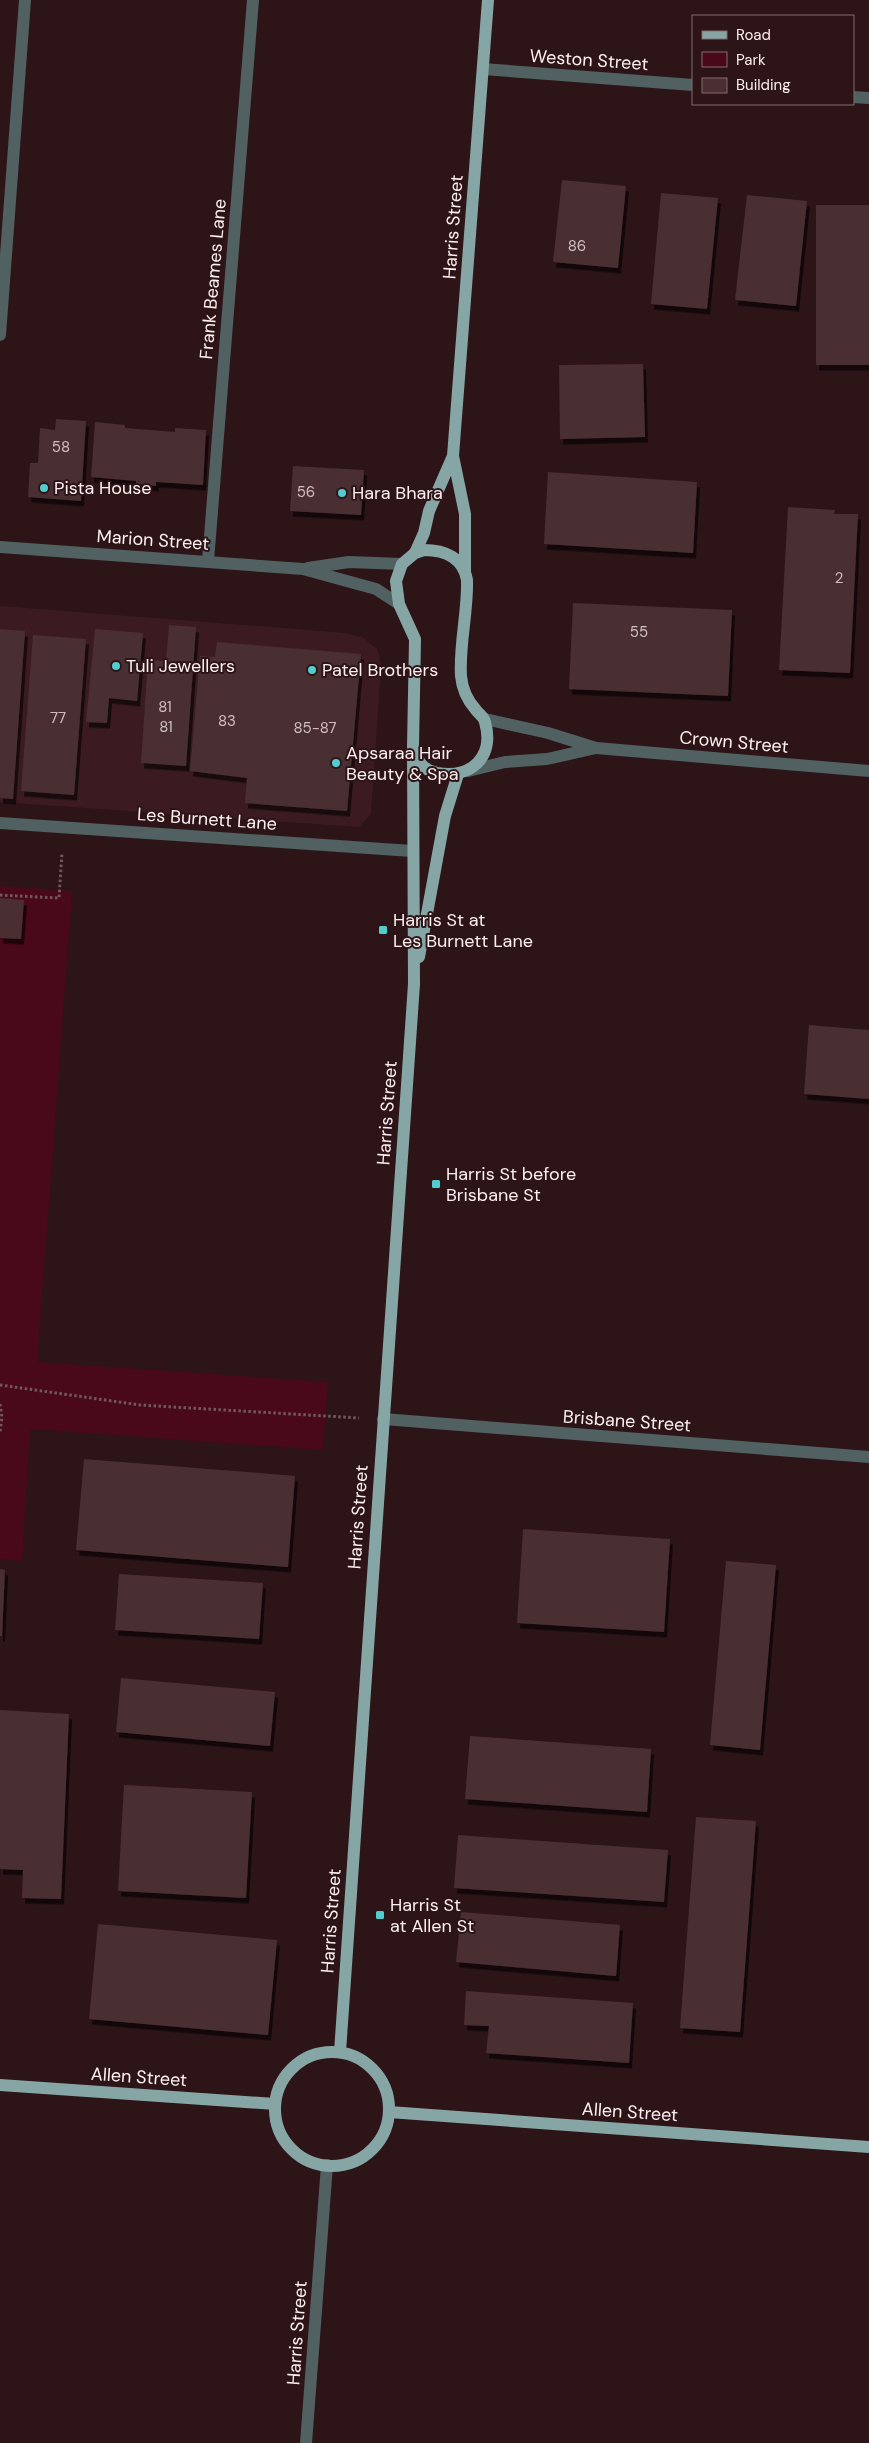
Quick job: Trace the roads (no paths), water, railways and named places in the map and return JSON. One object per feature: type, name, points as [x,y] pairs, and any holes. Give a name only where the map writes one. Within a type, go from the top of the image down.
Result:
[{"type":"main road","name":"Harris Street","points":[[485,719],[470,703],[461,678],[467,590],[465,514],[453,456],[488,0]]},
{"type":"main road","name":"Harris Street","points":[[415,553],[424,533],[429,511],[453,456]]},
{"type":"main road","points":[[402,564],[415,553],[429,550],[446,553],[454,557],[465,571]]},
{"type":"main road","name":"Harris Street","points":[[340,2052],[382,1419],[414,984],[412,850],[415,639],[399,604],[396,582],[402,564]]},
{"type":"main road","points":[[413,747],[418,760],[424,768],[447,775],[463,773],[478,764],[484,755],[487,743],[485,719]]},
{"type":"main road","name":"Harris Street","points":[[414,984],[445,816],[463,773]]},
{"type":"main road","points":[[323,2052],[340,2052],[360,2058],[382,2080],[389,2103],[389,2112],[385,2130],[376,2146],[362,2157],[345,2164],[327,2166],[308,2161],[292,2149],[280,2134],[275,2115],[275,2104],[276,2095],[282,2080],[293,2066],[307,2057],[323,2052]]},
{"type":"main road","name":"Allen Street","points":[[0,2085],[275,2104]]},
{"type":"main road","name":"Allen Street","points":[[389,2112],[869,2147]]},
{"type":"street","points":[[0,335],[25,0]]},
{"type":"street","name":"Frank Beames Lane","points":[[208,561],[253,0]]},
{"type":"street","name":"Weston Street","points":[[483,69],[692,85]]},
{"type":"street","points":[[854,97],[869,98]]},
{"type":"street","name":"Marion Street","points":[[0,547],[303,569],[376,589],[399,604]]},
{"type":"street","name":"Marion Street","points":[[303,569],[349,562],[402,564]]},
{"type":"street","name":"Crown Street","points":[[485,719],[548,733],[596,748],[869,771]]},
{"type":"street","name":"Crown Street","points":[[463,773],[505,762],[547,759],[596,748]]},
{"type":"street","name":"Les Burnett Lane","points":[[0,823],[412,850]]},
{"type":"street","name":"Brisbane Street","points":[[382,1419],[869,1457]]},
{"type":"street","name":"Harris Street","points":[[306,2443],[327,2166]]},
{"type":"place","name":"Pista House","points":[[44,488]]},
{"type":"place","name":"Hara Bhara","points":[[342,493]]},
{"type":"place","name":"Tuli Jewellers","points":[[116,666]]},
{"type":"place","name":"Patel Brothers","points":[[312,670]]},
{"type":"place","name":"Apsaraa Hair Beauty & Spa","points":[[336,763]]},
{"type":"place","name":"Harris St at Les Burnett Lane","points":[[383,930]]},
{"type":"place","name":"Harris St before Brisbane St","points":[[436,1184]]},
{"type":"place","name":"Harris St at Allen St","points":[[380,1915]]}]
